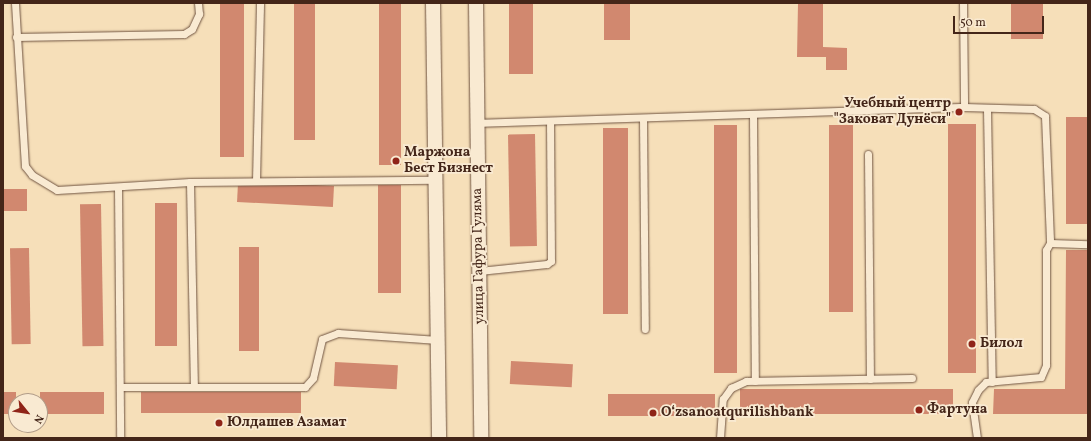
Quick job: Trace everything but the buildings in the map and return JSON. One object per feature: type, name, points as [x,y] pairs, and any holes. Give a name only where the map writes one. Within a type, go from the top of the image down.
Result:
[{"type":"street","points":[[433,3],[439,438]]},
{"type":"street","name":"улица Гафура Гуляма","points":[[476,3],[481,438]]},
{"type":"lane","points":[[15,3],[25,166],[32,175],[62,191],[190,182],[436,180]]},
{"type":"lane","points":[[16,36],[184,34],[192,28],[198,14],[198,3]]},
{"type":"lane","points":[[256,181],[260,3]]},
{"type":"lane","points":[[963,3],[964,107]]},
{"type":"lane","points":[[478,123],[964,107],[987,109],[1034,109],[1045,116],[1050,243],[1046,250],[1046,365],[1041,377],[986,382],[978,390],[972,402],[977,438]]},
{"type":"lane","points":[[987,109],[992,382]]},
{"type":"lane","points":[[753,114],[756,381]]},
{"type":"lane","points":[[643,118],[645,329]]},
{"type":"lane","points":[[479,271],[547,264],[551,261],[550,121]]},
{"type":"lane","points":[[868,154],[870,379]]},
{"type":"lane","points":[[190,182],[194,387]]},
{"type":"lane","points":[[118,187],[120,438]]},
{"type":"lane","points":[[1050,243],[1088,244]]},
{"type":"lane","points":[[120,387],[305,387],[313,378],[322,339],[338,333],[438,340]]},
{"type":"lane","points":[[720,438],[723,399],[731,388],[746,381],[912,378]]},
{"type":"place","name":"Учебный центр \"Заковат Дунёси\"","points":[[959,112]]},
{"type":"place","name":"Маржона Бест Бизнест","points":[[396,161]]},
{"type":"place","name":"Билол","points":[[972,344]]},
{"type":"place","name":"Фартуна","points":[[919,410]]},
{"type":"place","name":"Oʻzsanoatqurilishbank","points":[[653,413]]},
{"type":"place","name":"Юлдашев Азамат","points":[[219,423]]}]
